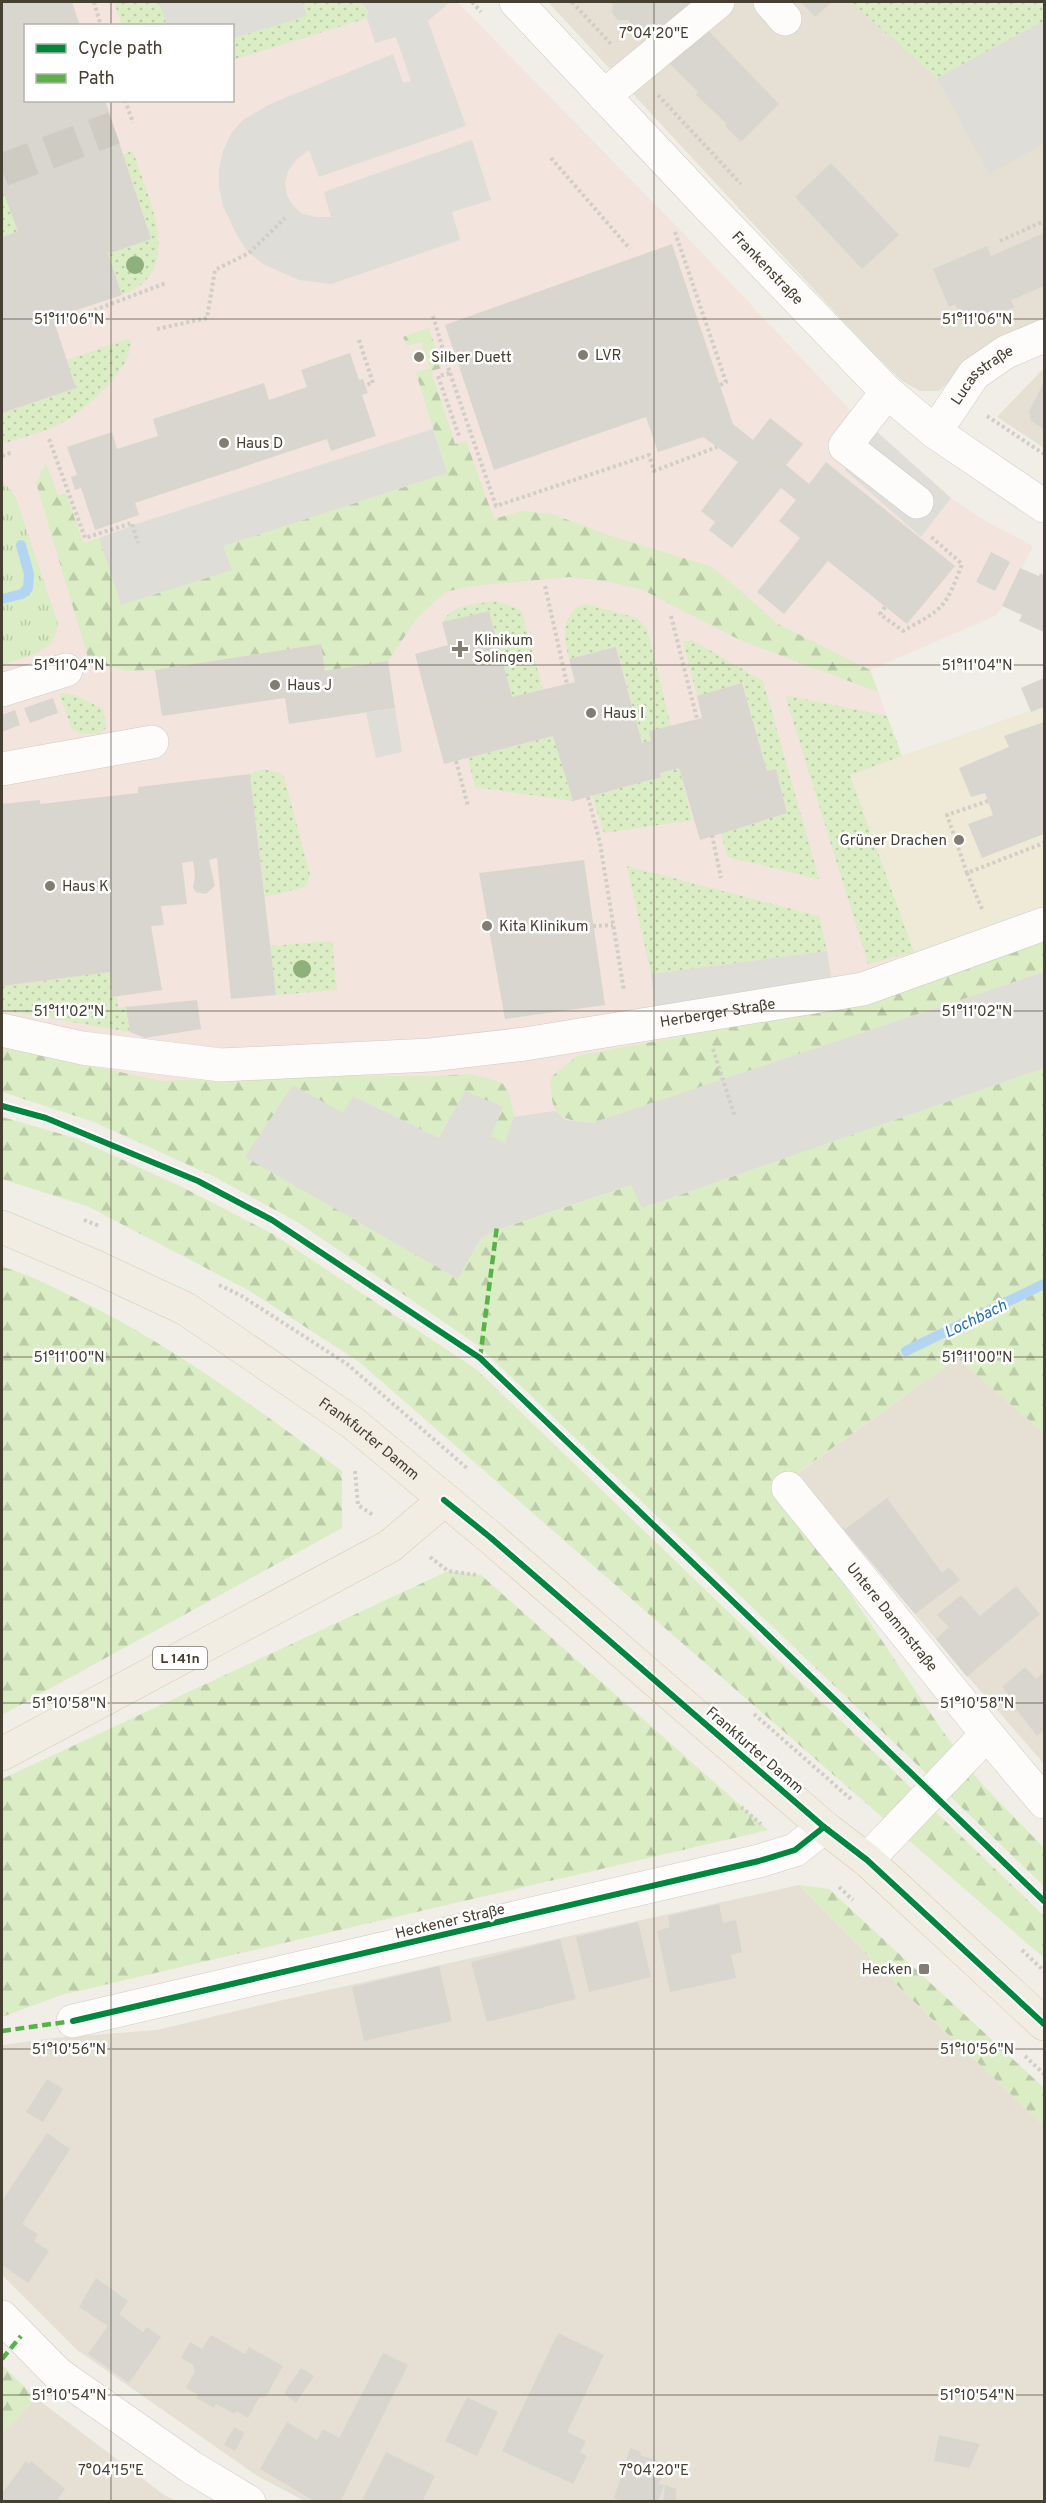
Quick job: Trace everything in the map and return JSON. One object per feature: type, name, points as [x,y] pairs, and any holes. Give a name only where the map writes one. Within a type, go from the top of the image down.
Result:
[{"type":"main road","name":"Frankfurter Damm","points":[[2,1227],[186,1309],[353,1423],[491,1538],[824,1827],[867,1860],[1044,2024]]},
{"type":"main road","name":"L 141n","points":[[2,1754],[390,1546],[444,1500]]},
{"type":"street","name":"Frankenstraße","points":[[516,2],[887,392],[935,432],[1044,506]]},
{"type":"street","points":[[604,96],[718,2]]},
{"type":"street","name":"Lucasstraße","points":[[935,432],[974,374],[1006,352],[1044,336]]},
{"type":"street","points":[[887,392],[845,446],[917,502]]},
{"type":"street","points":[[2,690],[66,670]]},
{"type":"street","points":[[2,769],[152,742]]},
{"type":"street","name":"Herberger Straße","points":[[2,1030],[82,1048],[221,1065],[380,1059],[525,1044],[863,989],[1044,924]]},
{"type":"street","name":"Untere Dammstraße","points":[[788,1488],[1044,1802]]},
{"type":"street","points":[[867,1860],[987,1734]]},
{"type":"street","name":"Heckener Straße","points":[[73,2021],[759,1862],[795,1850],[824,1827]]},
{"type":"street","points":[[2,2316],[58,2374],[191,2467],[249,2502]]},
{"type":"path","points":[[94,2],[100,24]]},
{"type":"path","points":[[572,2],[749,192]]},
{"type":"path","points":[[127,102],[133,123]]},
{"type":"path","points":[[552,158],[630,249]]},
{"type":"path","points":[[157,329],[207,318],[214,270],[249,253],[285,218]]},
{"type":"path","points":[[1000,241],[1044,221]]},
{"type":"path","points":[[675,232],[726,382],[720,385]]},
{"type":"path","points":[[55,325],[166,283]]},
{"type":"path","points":[[432,316],[495,506],[649,455],[654,471],[717,447]]},
{"type":"path","points":[[359,340],[373,383],[365,385]]},
{"type":"path","points":[[450,373],[438,376],[459,436]]},
{"type":"path","points":[[959,398],[1044,454]]},
{"type":"path","points":[[49,439],[85,538],[132,523],[138,543]]},
{"type":"path","points":[[2,456],[13,452]]},
{"type":"path","points":[[885,607],[880,614],[903,631],[938,611],[949,598],[962,564],[913,521],[917,502]]},
{"type":"path","points":[[545,586],[567,684]]},
{"type":"path","points":[[671,616],[697,719]]},
{"type":"path","points":[[456,761],[468,806]]},
{"type":"path","points":[[588,797],[600,843],[629,1028]]},
{"type":"path","points":[[988,801],[947,815],[968,873],[1044,843]]},
{"type":"path","points":[[712,835],[721,878]]},
{"type":"path","points":[[593,926],[613,925]]},
{"type":"path","points":[[702,1016],[735,1117]]},
{"type":"shaded area","name":"Klinikum Solingen","points":[[2,2],[457,2],[685,235],[850,410],[951,498],[989,523],[1033,546],[997,615],[870,670],[902,756],[850,775],[914,952],[1044,906],[1044,1068],[642,1208],[2,1066]]},
{"type":"shaded area","points":[[159,2],[302,2],[307,16],[234,38],[234,24],[167,24]]},
{"type":"shaded area","points":[[360,2],[450,2],[428,21],[466,126],[319,177],[309,150],[297,159],[288,171],[285,183],[287,195],[292,204],[301,213],[315,217],[331,217],[324,192],[472,140],[491,200],[452,212],[460,240],[331,284],[299,280],[263,264],[248,252],[238,237],[223,206],[219,187],[219,170],[223,151],[232,132],[243,120],[270,104],[393,54],[403,83],[411,81],[396,37],[375,43],[367,18],[369,10]]},
{"type":"shaded area","points":[[548,2],[1044,2],[1044,323],[957,374],[939,391],[920,391],[902,381],[871,351]]},
{"type":"shaded area","points":[[1044,21],[1044,144],[989,174],[937,78]]},
{"type":"shaded area","points":[[1044,368],[1044,448],[997,417]]},
{"type":"shaded area","points":[[433,429],[447,473],[223,546],[232,570],[121,605],[99,538],[133,525]]},
{"type":"shaded area","points":[[876,431],[951,498],[921,537],[845,470]]},
{"type":"shaded area","name":"Grüner Drachen","points":[[1044,706],[1044,906],[914,952],[850,774]]},
{"type":"shaded area","points":[[395,708],[402,752],[376,758],[366,713]]},
{"type":"shaded area","points":[[827,951],[832,983],[655,1007],[651,974]]},
{"type":"shaded area","points":[[1044,972],[1044,1068],[642,1208],[631,1185],[497,1230],[480,1239],[458,1279],[245,1157],[293,1085],[343,1113],[353,1096],[439,1138],[465,1091],[503,1107],[491,1136],[505,1143],[514,1117],[555,1111],[566,1120],[592,1123]]},
{"type":"shaded area","points":[[957,1358],[1044,1433],[1044,1764],[797,1474]]},
{"type":"shaded area","points":[[799,1885],[904,1992],[1044,2126],[1044,2501],[305,2501],[259,2477],[77,2350],[2,2275],[2,2045],[54,2038],[157,2030]]},
{"type":"shaded area","points":[[36,2398],[164,2495],[176,2501],[2,2501],[2,2434]]},
{"type":"green space","points":[[114,2],[159,2],[167,24],[122,24]]},
{"type":"green space","points":[[302,2],[360,2],[370,10],[367,18],[234,60],[234,37],[307,16]]},
{"type":"green space","points":[[851,2],[1044,2],[1044,21],[937,78]]},
{"type":"green space","points":[[133,151],[153,211],[158,232],[158,251],[154,269],[142,284],[122,295],[108,254],[151,239],[123,154]]},
{"type":"green space","points":[[2,189],[18,231],[2,237]]},
{"type":"green space","points":[[429,328],[442,368],[431,371],[455,444],[466,441],[494,519],[521,511],[552,514],[611,536],[713,567],[778,624],[870,670],[878,692],[742,641],[641,589],[604,581],[569,577],[472,586],[445,592],[417,618],[388,661],[325,671],[320,644],[155,670],[127,671],[89,661],[36,483],[46,463],[58,496],[66,493],[83,543],[99,538],[121,605],[231,570],[223,546],[447,473],[416,373],[430,368],[421,342],[407,346],[403,337]]},
{"type":"green space","points":[[127,339],[130,340],[130,351],[125,363],[105,388],[80,411],[58,425],[2,444],[2,413],[76,388],[67,360]]},
{"type":"green space","points":[[2,482],[16,498],[58,624],[56,634],[45,648],[2,665]]},
{"type":"green space","points":[[496,601],[521,610],[543,690],[512,697],[489,611],[443,622],[452,611],[459,608]]},
{"type":"green space","points":[[586,604],[637,618],[647,629],[671,726],[649,731],[651,741],[642,743],[617,647],[569,659],[565,634],[568,619],[578,608]]},
{"type":"green space","points":[[692,640],[763,681],[819,879],[728,857],[720,832],[787,812],[776,769],[767,771],[743,684],[697,696],[683,642]]},
{"type":"green space","points":[[59,693],[75,695],[103,709],[106,728],[99,734],[80,733],[71,728]]},
{"type":"green space","points":[[785,695],[887,716],[902,756],[850,775],[914,952],[868,964]]},
{"type":"green space","points":[[553,736],[573,801],[475,787],[468,758]]},
{"type":"green space","points":[[679,768],[692,820],[604,833],[592,796],[661,777],[660,773]]},
{"type":"green space","points":[[263,769],[280,773],[284,777],[310,875],[305,887],[265,897],[250,774]]},
{"type":"green space","points":[[627,866],[819,916],[827,951],[651,974]]},
{"type":"green space","points":[[1044,940],[1044,972],[592,1123],[563,1117],[554,1107],[551,1077],[577,1056],[866,1002]]},
{"type":"green space","points":[[332,941],[337,990],[276,995],[270,946]]},
{"type":"green space","points":[[110,972],[112,997],[117,997],[118,1008],[126,1007],[130,1032],[2,1010],[2,986]]},
{"type":"green space","points":[[2,1046],[161,1081],[293,1076],[469,1074],[503,1084],[510,1096],[514,1117],[505,1143],[490,1137],[465,1092],[439,1139],[354,1096],[343,1114],[480,1239],[497,1230],[632,1185],[642,1208],[1044,1068],[1044,1433],[957,1358],[774,1490],[820,1548],[939,1726],[980,1782],[1044,1848],[1044,1886],[479,1346],[299,1223],[215,1177],[94,1122],[2,1092]]},
{"type":"green space","points":[[2,1117],[75,1138],[184,1188],[273,1234],[476,1369],[1044,1916],[1044,1958],[358,1361],[248,1290],[87,1206],[2,1179]]},
{"type":"green space","points":[[2,1267],[47,1284],[144,1335],[211,1378],[342,1471],[342,1528],[2,1715]]},
{"type":"green space","points":[[448,1571],[481,1575],[768,1830],[61,1995],[2,2017],[2,1779]]},
{"type":"green space","points":[[799,1885],[829,1889],[1044,2088],[1044,2126],[904,1992]]},
{"type":"green space","points":[[2,2365],[36,2398],[2,2434]]},
{"type":"building","points":[[2,2],[72,2],[79,24],[24,24],[24,102],[106,102],[151,239],[108,254],[122,295],[53,318],[76,388],[2,413],[2,237],[18,231],[2,189]]},
{"type":"building","points":[[610,2],[700,2],[669,36],[658,25],[645,38],[628,20],[618,20],[612,13],[613,4]]},
{"type":"building","points":[[801,2],[832,2],[815,17]]},
{"type":"building","points":[[702,24],[779,104],[741,142],[725,126],[727,124],[696,95],[698,92],[665,59]]},
{"type":"building","points":[[831,163],[899,235],[862,269],[795,197]]},
{"type":"building","points":[[1044,233],[1044,286],[1011,300],[1014,307],[966,328],[955,304],[949,307],[933,269],[987,246],[991,256]]},
{"type":"building","name":"LVR","points":[[672,244],[733,424],[753,440],[770,418],[803,444],[786,465],[809,484],[826,462],[955,566],[907,624],[828,561],[784,614],[757,592],[800,538],[779,521],[796,500],[781,488],[732,548],[709,530],[715,522],[701,511],[738,462],[703,437],[658,452],[646,417],[494,470],[445,325]]},
{"type":"building","name":"Haus D","points":[[350,353],[359,380],[363,379],[368,393],[362,395],[376,436],[331,451],[327,439],[135,503],[139,515],[95,530],[81,488],[75,490],[71,477],[77,475],[67,447],[112,432],[117,449],[158,436],[153,419],[264,383],[269,400],[307,387],[301,370]]},
{"type":"building","points":[[1044,382],[1044,429],[1031,421],[1029,411]]},
{"type":"building","points":[[991,552],[1010,562],[995,591],[976,582]]},
{"type":"building","points":[[1020,568],[1039,576],[1040,573],[1044,575],[1044,632],[1019,621],[1022,615],[1002,606]]},
{"type":"building","points":[[489,611],[512,697],[575,682],[569,659],[616,647],[642,743],[651,741],[649,731],[702,718],[697,696],[742,683],[767,771],[776,769],[787,813],[700,840],[679,768],[660,773],[661,777],[573,801],[553,736],[444,764],[415,654],[448,645],[442,622]]},
{"type":"building","name":"Haus J","points":[[321,644],[325,671],[388,661],[395,708],[289,724],[285,698],[162,716],[155,670]]},
{"type":"building","points":[[1044,678],[1044,707],[1031,712],[1021,688]]},
{"type":"building","points":[[53,698],[58,713],[30,723],[24,708]]},
{"type":"building","points":[[15,710],[20,725],[2,732],[2,715]]},
{"type":"building","points":[[1044,722],[1044,834],[982,858],[968,824],[993,815],[985,793],[971,797],[959,768],[1009,747],[1004,736]]},
{"type":"building","name":"Haus K","points":[[250,774],[276,995],[231,999],[217,858],[209,860],[215,886],[206,894],[196,892],[193,888],[195,876],[193,861],[182,863],[187,904],[161,906],[164,925],[151,926],[162,990],[112,997],[110,972],[2,986],[2,804],[40,800],[40,804],[138,793],[138,787]]},
{"type":"building","points":[[584,860],[605,1005],[505,1019],[479,873]]},
{"type":"building","points":[[197,1000],[201,1029],[145,1038],[130,1032],[126,1007]]},
{"type":"building","points":[[887,1498],[942,1573],[949,1567],[960,1580],[915,1614],[844,1530]]},
{"type":"building","points":[[1016,1586],[1040,1614],[967,1677],[936,1639],[949,1627],[937,1615],[961,1595],[980,1616]]},
{"type":"building","points":[[1025,1667],[1036,1679],[1044,1672],[1044,1730],[1037,1736],[1010,1702],[1013,1700],[1002,1687]]},
{"type":"building","points":[[719,1904],[723,1923],[736,1920],[742,1952],[731,1955],[736,1978],[670,1992],[657,1931],[670,1927],[668,1916]]},
{"type":"building","points":[[638,1922],[651,1977],[589,1992],[576,1937]]},
{"type":"building","points":[[560,1939],[576,1999],[487,2022],[471,1962]]},
{"type":"building","points":[[439,1966],[452,2021],[364,2041],[352,1987]]},
{"type":"building","points":[[47,2079],[63,2089],[43,2122],[26,2112]]},
{"type":"building","points":[[47,2133],[70,2149],[22,2224],[38,2234],[34,2241],[49,2251],[28,2283],[2,2265],[2,2201]]},
{"type":"building","points":[[96,2278],[128,2301],[119,2314],[143,2332],[147,2327],[161,2337],[129,2383],[88,2354],[108,2326],[79,2307]]},
{"type":"building","points":[[558,2333],[604,2355],[567,2432],[586,2441],[580,2452],[587,2456],[573,2484],[502,2451]]},
{"type":"building","points":[[211,2335],[245,2354],[249,2347],[283,2366],[266,2396],[259,2398],[248,2418],[236,2411],[234,2414],[216,2404],[214,2408],[196,2398],[198,2395],[186,2388],[195,2371],[193,2365],[181,2358],[190,2342],[202,2349]]},
{"type":"building","points":[[383,2353],[408,2365],[340,2502],[316,2502],[260,2469],[287,2422],[317,2440],[323,2429],[339,2438]]},
{"type":"building","points":[[301,2368],[314,2376],[296,2403],[284,2393]]},
{"type":"building","points":[[467,2397],[498,2412],[477,2456],[445,2441]]},
{"type":"building","points":[[234,2427],[245,2433],[235,2451],[224,2445]]},
{"type":"building","points":[[939,2435],[980,2444],[969,2468],[934,2461]]},
{"type":"building","points":[[630,2448],[641,2452],[640,2455],[666,2464],[659,2484],[664,2485],[658,2502],[624,2502],[614,2498]]},
{"type":"building","points":[[386,2452],[435,2476],[422,2502],[361,2502]]},
{"type":"building","points":[[26,2461],[29,2464],[31,2461],[65,2489],[58,2499],[62,2502],[2,2502],[2,2494]]},
{"type":"building","points":[[665,2485],[676,2489],[676,2502],[663,2502]]},
{"type":"waterway","points":[[2,599],[22,594],[28,588],[29,574],[21,545]]},
{"type":"waterway","name":"Lochbach","points":[[906,1351],[1044,1284]]},
{"type":"tunnel","points":[[2,170],[114,128]]},
{"type":"marked path","points":[[480,1358],[497,1226]]},
{"type":"marked path","points":[[2,2031],[73,2021]]},
{"type":"marked path","points":[[2,2359],[21,2336]]},
{"type":"cycle path","points":[[2,1106],[46,1118],[198,1181],[272,1220],[480,1358],[1044,1901]]},
{"type":"cycle path","points":[[444,1500],[491,1538],[824,1827],[867,1860],[1044,2024]]},
{"type":"cycle path","points":[[73,2021],[759,1861],[795,1850],[824,1827]]},
{"type":"place","name":"LVR","points":[[583,355]]},
{"type":"place","name":"Silber Duett","points":[[419,357]]},
{"type":"place","name":"Haus D","points":[[224,443]]},
{"type":"place","name":"Klinikum Solingen","points":[[460,649]]},
{"type":"place","name":"Haus J","points":[[275,685]]},
{"type":"place","name":"Haus I","points":[[591,713]]},
{"type":"place","name":"Grüner Drachen","points":[[959,840]]},
{"type":"place","name":"Haus K","points":[[50,886]]},
{"type":"place","name":"Kita Klinikum","points":[[487,926]]},
{"type":"place","name":"Hecken","points":[[924,1969]]}]
